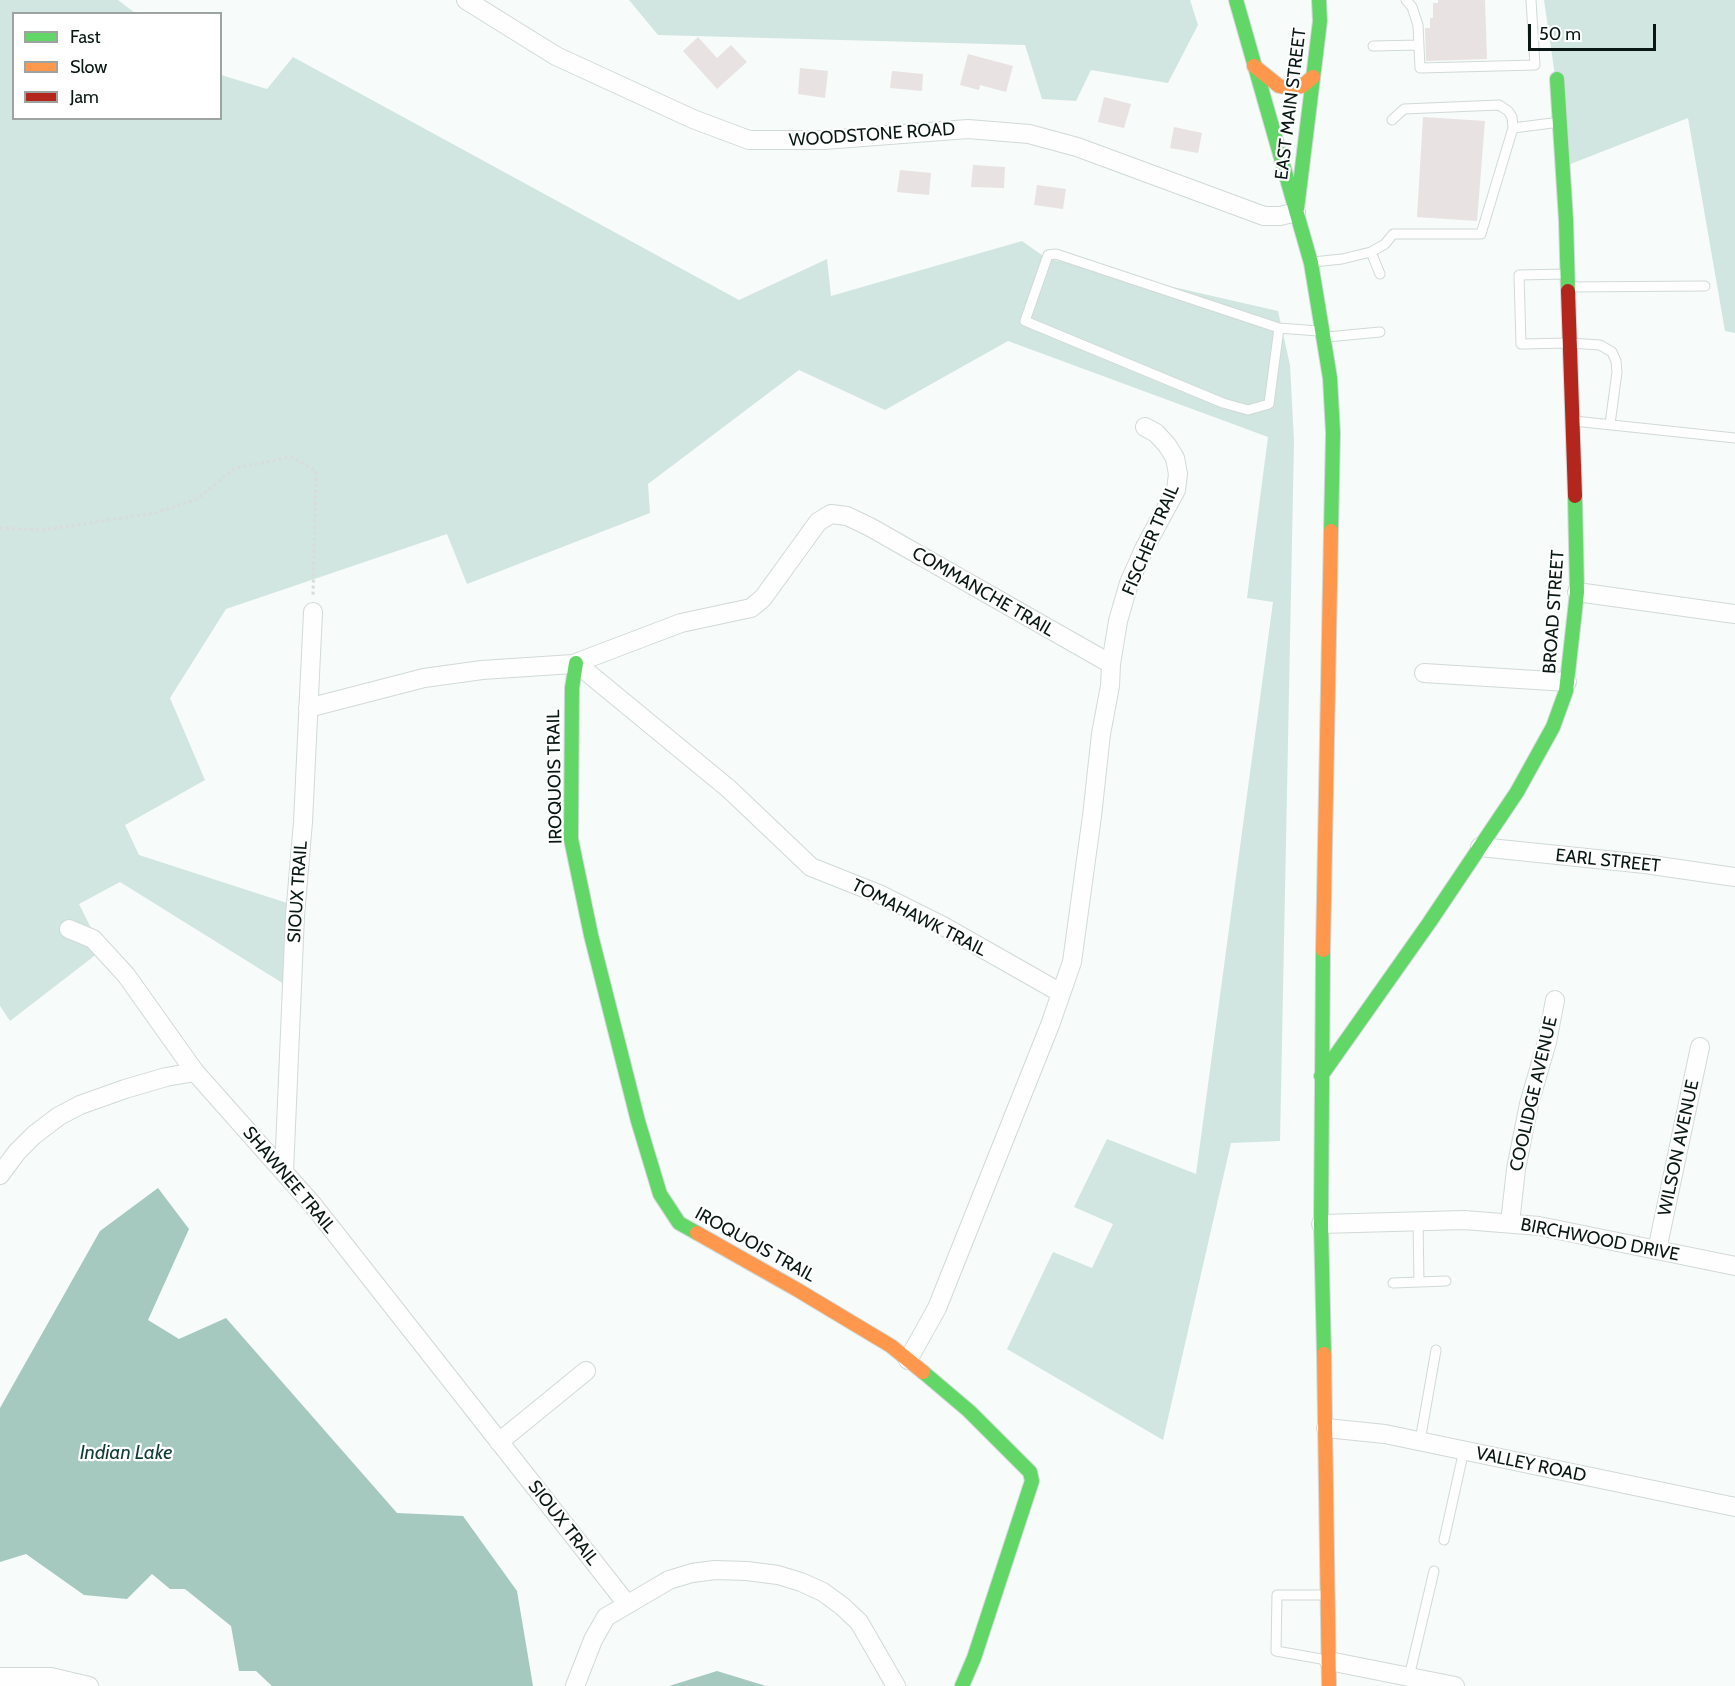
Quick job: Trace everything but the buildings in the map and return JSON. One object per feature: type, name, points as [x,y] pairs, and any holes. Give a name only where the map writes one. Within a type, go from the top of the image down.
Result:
[{"type":"street","name":"WOODSTONE ROAD","points":[[466,0],[556,56],[693,119],[749,140],[824,140],[968,129],[1029,134],[1077,147],[1264,216],[1280,216],[1296,212]]},
{"type":"street","points":[[1236,0],[1311,263],[1330,378],[1333,473],[1324,818],[1321,1076],[1321,1224],[1329,1686]]},
{"type":"street","name":"EAST MAIN STREET","points":[[1296,212],[1320,21],[1319,0]]},
{"type":"street","points":[[1254,66],[1279,86],[1289,88],[1302,86],[1313,77]]},
{"type":"street","name":"BROAD STREET","points":[[1321,1076],[1517,792],[1553,727],[1566,691],[1577,592],[1566,220],[1557,79]]},
{"type":"street","name":"FISCHER TRAIL","points":[[1111,664],[1118,621],[1129,583],[1145,547],[1176,490],[1178,474],[1175,458],[1156,433],[1145,427]]},
{"type":"street","name":"COMMANCHE TRAIL","points":[[576,663],[681,623],[750,608],[763,598],[818,522],[831,514],[839,513],[870,527],[1111,664]]},
{"type":"street","points":[[1577,592],[1735,614]]},
{"type":"street","name":"SIOUX TRAIL","points":[[284,1172],[295,916],[303,822],[313,612]]},
{"type":"street","points":[[308,708],[424,678],[482,670],[576,663]]},
{"type":"street","name":"TOMAHAWK TRAIL","points":[[576,663],[729,789],[811,867],[879,894],[943,926],[1061,993]]},
{"type":"street","name":"IROQUOIS TRAIL","points":[[576,663],[572,688],[571,839],[591,935],[638,1121],[660,1194],[679,1223],[891,1346],[969,1411],[1030,1472],[1032,1481],[974,1658],[962,1686]]},
{"type":"street","points":[[908,1360],[937,1308],[1072,962],[1101,734],[1110,686],[1111,664]]},
{"type":"street","points":[[1424,673],[1567,682]]},
{"type":"street","name":"EARL STREET","points":[[1480,847],[1645,864],[1735,877]]},
{"type":"street","name":"SHAWNEE TRAIL","points":[[69,929],[93,939],[126,975],[195,1072],[284,1172],[499,1442]]},
{"type":"street","name":"COOLIDGE AVENUE","points":[[1510,1223],[1516,1169],[1528,1104],[1547,1042],[1555,1000]]},
{"type":"street","name":"WILSON AVENUE","points":[[1657,1250],[1700,1047]]},
{"type":"street","points":[[0,1175],[17,1152],[34,1135],[59,1116],[80,1105],[135,1086],[195,1072]]},
{"type":"street","name":"BIRCHWOOD DRIVE","points":[[1321,1224],[1464,1220],[1510,1223],[1539,1226],[1735,1266]]},
{"type":"street","points":[[499,1442],[586,1371]]},
{"type":"street","name":"VALLEY ROAD","points":[[1326,1428],[1385,1434],[1735,1508]]},
{"type":"street","name":"SIOUX TRAIL","points":[[499,1442],[627,1604]]},
{"type":"street","points":[[575,1686],[593,1640],[606,1617],[669,1580],[692,1573],[715,1570],[778,1575],[822,1592],[859,1622],[896,1686]]},
{"type":"street","points":[[1329,1661],[1455,1686]]},
{"type":"street","points":[[0,1677],[51,1677],[89,1686]]},
{"type":"lane","points":[[1406,0],[1414,12],[1418,25],[1420,68],[1535,65],[1531,0]]},
{"type":"lane","points":[[1373,46],[1419,45]]},
{"type":"lane","points":[[1311,263],[1371,252],[1384,244],[1393,234],[1481,234],[1513,128],[1512,117],[1508,111],[1500,105],[1404,109],[1392,120]]},
{"type":"lane","points":[[1513,128],[1560,122]]},
{"type":"lane","points":[[1371,252],[1380,274]]},
{"type":"lane","points":[[1279,328],[1269,404],[1248,410],[1223,403],[1025,321],[1047,255],[1056,254],[1279,328],[1324,334],[1380,332]]},
{"type":"lane","points":[[1610,424],[1617,372],[1612,352],[1600,345],[1521,344],[1519,275],[1568,281],[1705,286]]},
{"type":"lane","points":[[1572,420],[1735,438]]},
{"type":"lane","points":[[1418,1221],[1419,1282]]},
{"type":"lane","points":[[1393,1283],[1446,1281]]},
{"type":"lane","points":[[1420,1441],[1436,1350]]},
{"type":"lane","points":[[1444,1540],[1464,1450]]},
{"type":"lane","points":[[1409,1677],[1434,1571]]},
{"type":"lane","points":[[1329,1595],[1276,1595],[1276,1651],[1329,1661]]},
{"type":"path","points":[[0,528],[43,530],[155,513],[197,499],[235,468],[291,458],[316,471],[313,612]]},
{"type":"shaded area","points":[[0,0],[118,0],[134,12],[12,12],[12,120],[222,120],[222,75],[267,89],[293,57],[739,300],[827,259],[831,296],[1022,241],[1046,258],[1278,311],[1290,365],[1294,441],[1280,1141],[1231,1143],[1163,1440],[1007,1349],[1053,1252],[1092,1268],[1113,1224],[1074,1207],[1107,1139],[1196,1174],[1273,602],[1247,598],[1268,437],[1008,341],[885,410],[799,370],[648,484],[650,513],[467,584],[447,534],[226,609],[170,698],[205,780],[125,825],[139,855],[287,903],[284,984],[120,882],[79,904],[102,950],[10,1021],[0,1006]]},
{"type":"shaded area","points":[[629,0],[1190,0],[1198,25],[1168,83],[1091,70],[1076,101],[1042,99],[1025,45],[658,35]]},
{"type":"shaded area","points":[[1544,0],[1735,0],[1735,333],[1725,331],[1688,118],[1568,165]]},
{"type":"water","name":"Indian Lake","points":[[158,1188],[189,1229],[148,1320],[179,1339],[226,1318],[397,1513],[463,1516],[517,1591],[533,1686],[272,1686],[256,1671],[239,1671],[231,1626],[185,1589],[170,1589],[152,1574],[127,1599],[84,1595],[26,1554],[0,1562],[0,1408],[100,1231]]},
{"type":"water","points":[[717,1671],[766,1686],[669,1686]]},
{"type":"traffic: fast","points":[[1236,0],[1311,263],[1330,378],[1333,433],[1331,531]]},
{"type":"traffic: fast","points":[[1297,209],[1320,21],[1319,0]]},
{"type":"traffic: fast","points":[[1557,79],[1568,291]]},
{"type":"traffic: fast","points":[[1321,1076],[1429,923],[1517,792],[1553,727],[1566,691],[1577,592],[1575,496]]},
{"type":"traffic: fast","points":[[576,663],[572,688],[571,839],[591,935],[638,1121],[660,1194],[679,1223],[697,1233]]},
{"type":"traffic: fast","points":[[1323,950],[1321,1224],[1324,1354]]},
{"type":"traffic: fast","points":[[923,1372],[969,1411],[1030,1472],[1032,1481],[974,1658],[962,1686]]},
{"type":"traffic: slow","points":[[1254,66],[1279,86],[1289,88],[1302,86],[1313,77]]},
{"type":"traffic: slow","points":[[1323,950],[1331,531]]},
{"type":"traffic: slow","points":[[697,1233],[891,1346],[923,1372]]},
{"type":"traffic: slow","points":[[1324,1354],[1329,1686]]},
{"type":"traffic: jam","points":[[1568,291],[1575,496]]}]
